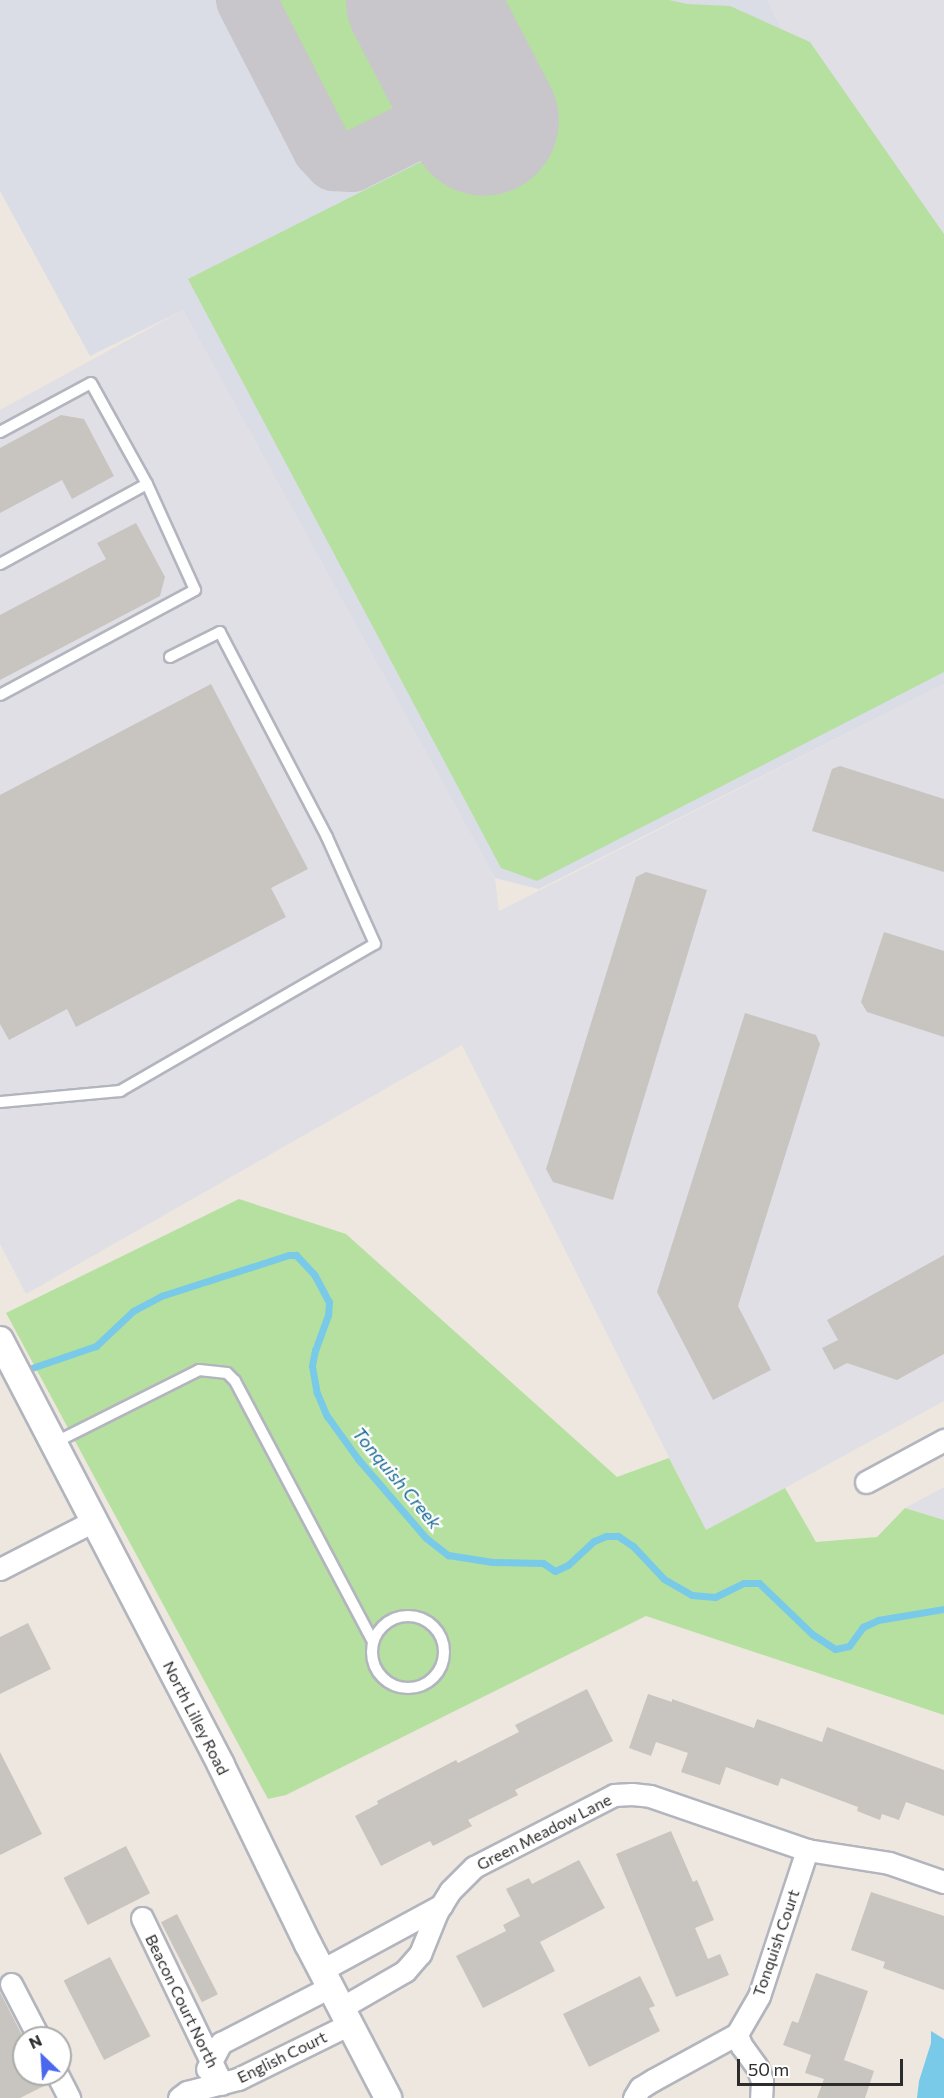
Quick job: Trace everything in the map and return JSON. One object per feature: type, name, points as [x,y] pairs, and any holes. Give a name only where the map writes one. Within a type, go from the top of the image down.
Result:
[{"type":"street","name":"North Lilley Road","points":[[4,1347],[221,1765],[388,2098]]},
{"type":"street","points":[[866,1482],[944,1440]]},
{"type":"street","points":[[0,1569],[94,1521]]},
{"type":"street","name":"Green Meadow Lane","points":[[336,1997],[405,1971],[420,1954],[450,1891],[474,1867],[614,1795],[650,1796],[807,1850],[890,1863],[944,1882]]},
{"type":"street","name":"Tonquish Court","points":[[737,2034],[759,1996],[807,1850]]},
{"type":"street","points":[[183,2095],[212,2063],[221,2043],[336,1997],[442,1905]]},
{"type":"street","name":"Beacon Court North","points":[[142,1918],[222,2084]]},
{"type":"street","points":[[11,1984],[33,2026]]},
{"type":"street","name":"English Court","points":[[183,2095],[238,2079],[336,1997]]},
{"type":"street","points":[[634,2098],[640,2088],[737,2034],[741,2045],[757,2067],[762,2081],[761,2098]]},
{"type":"lane","points":[[0,432],[91,383],[147,484],[195,590],[0,695]]},
{"type":"lane","points":[[0,564],[147,484]]},
{"type":"lane","points":[[1,1099],[120,1090],[375,944],[327,837],[220,632],[170,657]]},
{"type":"lane","points":[[54,1443],[199,1370],[227,1373],[235,1381],[372,1641],[370,1654],[379,1674],[399,1688],[424,1685],[441,1668],[444,1657],[440,1634],[423,1619],[412,1616],[389,1621],[372,1641]]},
{"type":"shaded area","points":[[0,0],[767,0],[944,357],[944,684],[539,889],[495,878],[183,310],[90,356],[0,191]]},
{"type":"shaded area","points":[[762,0],[944,0],[944,361]]},
{"type":"shaded area","points":[[183,310],[495,878],[499,911],[944,684],[944,1401],[706,1531],[462,1045],[26,1294],[0,1244],[0,410]]},
{"type":"shaded area","points":[[944,1487],[944,1520],[905,1508]]},
{"type":"green space","points":[[263,0],[367,0],[417,98],[406,113],[392,123],[353,136],[341,136],[313,99]]},
{"type":"green space","points":[[469,0],[669,0],[687,4],[730,6],[810,42],[944,234],[944,672],[537,881],[501,868],[188,279],[526,109]]},
{"type":"green space","points":[[239,1199],[346,1234],[617,1477],[669,1458],[706,1530],[785,1488],[816,1542],[877,1537],[905,1508],[944,1520],[944,1715],[646,1616],[286,1795],[268,1799],[6,1313]]},
{"type":"water","points":[[931,2031],[944,2039],[944,2098],[917,2098],[919,2081],[931,2043]]},
{"type":"building","points":[[61,415],[84,419],[114,476],[72,499],[62,480],[0,513],[0,448]]},
{"type":"building","points":[[136,523],[165,577],[160,596],[0,680],[0,615],[106,559],[97,543]]},
{"type":"building","points":[[211,684],[308,869],[271,888],[286,917],[76,1027],[67,1009],[9,1040],[0,1024],[0,795]]},
{"type":"building","points":[[840,766],[944,799],[944,872],[812,831],[832,769]]},
{"type":"building","points":[[646,872],[707,890],[613,1200],[553,1182],[546,1169],[636,877]]},
{"type":"building","points":[[884,932],[944,951],[944,1037],[867,1012],[861,1002]]},
{"type":"building","points":[[745,1013],[816,1035],[820,1044],[738,1306],[771,1370],[713,1400],[657,1292]]},
{"type":"building","points":[[944,1255],[944,1354],[897,1380],[847,1363],[834,1370],[822,1348],[838,1340],[827,1320]]},
{"type":"building","points":[[28,1623],[51,1669],[0,1694],[0,1637]]},
{"type":"building","points":[[587,1689],[613,1741],[515,1790],[518,1795],[468,1820],[472,1826],[433,1846],[430,1841],[381,1866],[355,1816],[378,1804],[377,1801],[456,1760],[458,1763],[519,1732],[515,1725]]},
{"type":"building","points":[[648,1694],[672,1702],[672,1699],[754,1728],[757,1719],[822,1742],[827,1727],[944,1770],[944,1816],[906,1802],[899,1820],[882,1814],[880,1820],[857,1811],[858,1807],[781,1778],[778,1786],[726,1767],[720,1785],[681,1772],[688,1753],[656,1742],[651,1756],[629,1748]]},
{"type":"building","points":[[0,1752],[42,1834],[0,1855]]},
{"type":"building","points":[[671,1831],[693,1882],[697,1880],[714,1920],[695,1928],[708,1959],[720,1954],[729,1975],[676,1997],[616,1854]]},
{"type":"building","points":[[126,1846],[150,1893],[88,1925],[64,1878]]},
{"type":"building","points":[[579,1860],[605,1908],[540,1942],[555,1971],[483,2008],[456,1956],[506,1931],[503,1925],[520,1916],[506,1889],[529,1878],[532,1884]]},
{"type":"building","points":[[871,1892],[944,1916],[944,1990],[883,1968],[885,1962],[851,1950]]},
{"type":"building","points":[[177,1914],[218,1994],[202,2002],[161,1922]]},
{"type":"building","points":[[110,1957],[150,2036],[104,2060],[64,1981]]},
{"type":"building","points":[[816,1973],[868,1991],[844,2060],[874,2071],[865,2098],[817,2098],[824,2079],[805,2073],[811,2055],[783,2045],[792,2021],[798,2023]]},
{"type":"building","points":[[640,1976],[655,2006],[649,2008],[660,2031],[589,2067],[563,2014]]},
{"type":"building","points":[[0,1992],[17,2026],[12,2026],[12,2086],[44,2086],[20,2098],[0,2098]]},
{"type":"waterway","name":"Tonquish Creek","points":[[23,1371],[96,1346],[133,1311],[161,1296],[289,1255],[296,1255],[314,1274],[329,1302],[328,1315],[315,1350],[312,1366],[317,1393],[327,1416],[358,1459],[426,1538],[448,1555],[492,1562],[543,1563],[555,1571],[568,1565],[594,1541],[606,1536],[618,1536],[633,1546],[664,1579],[692,1595],[715,1597],[744,1583],[759,1583],[812,1634],[835,1649],[849,1646],[863,1627],[878,1620],[944,1609]]},
{"type":"taxiway","points":[[246,0],[322,148],[334,161],[352,162],[473,101]]},
{"type":"runway","points":[[421,0],[484,121]]}]
